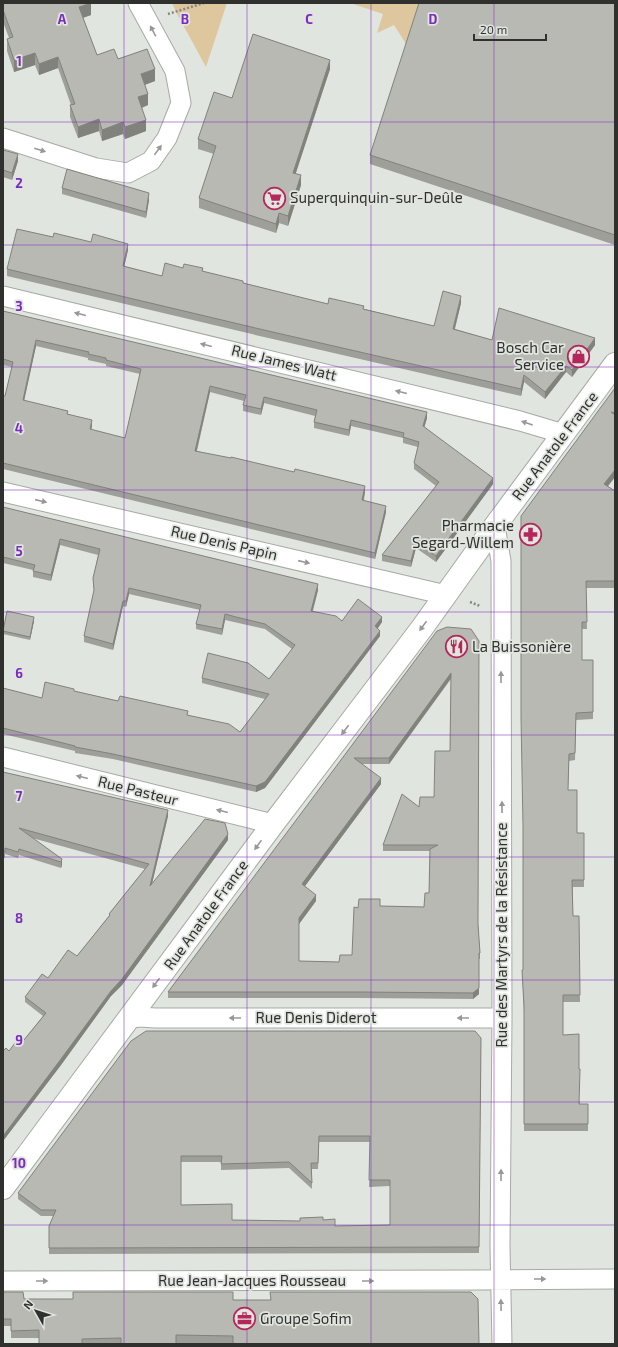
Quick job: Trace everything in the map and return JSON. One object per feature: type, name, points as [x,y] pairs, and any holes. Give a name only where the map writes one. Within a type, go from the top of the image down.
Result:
[{"type":"street","points":[[3,138],[96,168],[128,173],[151,160],[167,138],[181,103],[175,71],[142,11]]},
{"type":"street","name":"Rue James Watt","points":[[3,296],[513,419],[564,434]]},
{"type":"street","name":"Rue Anatole France","points":[[3,1188],[273,824],[410,644],[455,597],[495,526],[615,364]]},
{"type":"street","name":"Rue Denis Papin","points":[[3,492],[455,597]]},
{"type":"street","name":"Rue des Martyrs de la Résistance","points":[[495,526],[501,561],[502,1018],[500,1238],[502,1344]]},
{"type":"street","name":"Rue Pasteur","points":[[3,757],[273,824]]},
{"type":"street","name":"Rue Denis Diderot","points":[[130,1018],[502,1018]]},
{"type":"street","name":"Rue Jean-Jacques Rousseau","points":[[3,1281],[478,1280],[615,1278]]},
{"type":"path","points":[[142,11],[176,12],[204,3]]},
{"type":"path","points":[[455,597],[475,603],[486,610]]},
{"type":"shaded area","points":[[172,3],[227,3],[206,67],[176,12]]},
{"type":"shaded area","points":[[350,3],[422,3],[408,47],[394,25],[377,33],[383,14]]},
{"type":"building","points":[[3,3],[91,3],[79,7],[97,55],[114,49],[118,59],[147,49],[155,69],[141,74],[148,94],[138,97],[146,120],[125,127],[123,122],[102,130],[99,119],[78,127],[70,105],[75,104],[58,57],[39,64],[35,53],[14,60],[7,39],[13,37],[3,10]]},
{"type":"building","points":[[419,3],[615,3],[615,235],[370,155]]},
{"type":"building","points":[[253,34],[330,60],[293,173],[301,175],[288,216],[279,213],[276,224],[199,198],[216,146],[198,139],[214,92],[232,98]]},
{"type":"building","points":[[3,150],[18,154],[12,173],[3,170]]},
{"type":"building","points":[[67,169],[149,193],[146,212],[62,188]]},
{"type":"building","points":[[17,229],[53,237],[54,233],[91,242],[93,234],[128,244],[123,266],[162,276],[165,263],[183,268],[184,264],[203,268],[202,271],[243,281],[243,283],[328,304],[329,298],[364,306],[363,309],[434,326],[443,291],[461,296],[453,329],[492,340],[499,308],[595,338],[572,370],[566,366],[545,392],[524,375],[521,389],[7,269]]},
{"type":"building","points":[[3,311],[427,412],[423,426],[493,478],[436,556],[416,542],[411,561],[382,555],[439,482],[414,463],[419,442],[403,437],[404,433],[351,420],[349,430],[314,422],[317,410],[264,397],[261,409],[243,405],[246,395],[210,386],[195,451],[231,457],[294,472],[295,469],[365,486],[362,500],[386,506],[375,553],[3,463],[3,396],[5,396],[13,362],[3,359]],"holes":[[[36,340],[89,352],[88,354],[106,358],[106,360],[141,369],[125,438],[90,429],[92,420],[67,414],[68,411],[23,400]]]},
{"type":"building","points":[[615,388],[615,413],[611,412],[615,415],[615,470],[604,484],[615,491],[615,581],[586,581],[587,622],[582,622],[582,660],[593,660],[593,712],[576,713],[575,753],[569,754],[568,790],[577,790],[577,833],[584,833],[584,880],[572,880],[573,916],[579,916],[580,995],[563,995],[563,1035],[579,1034],[579,1104],[588,1104],[588,1124],[524,1124],[524,1006],[522,970],[523,826],[521,717],[521,516]]},
{"type":"building","points":[[3,507],[318,584],[311,611],[336,616],[342,621],[358,599],[382,617],[375,626],[380,631],[265,782],[256,786],[75,747],[3,728],[3,688],[42,698],[45,682],[74,689],[74,691],[118,701],[120,696],[188,711],[187,715],[229,724],[240,732],[269,694],[202,678],[208,653],[248,663],[269,679],[295,645],[265,624],[225,614],[222,629],[196,624],[201,605],[129,588],[126,601],[123,601],[113,644],[84,636],[94,590],[93,578],[100,549],[60,539],[51,575],[33,571],[35,565],[3,557]]},
{"type":"building","points":[[7,611],[34,617],[30,637],[3,631]]},
{"type":"building","points":[[447,627],[471,629],[479,641],[479,988],[473,993],[168,992],[437,631]],"holes":[[[451,673],[450,751],[435,751],[434,797],[420,797],[419,807],[402,794],[383,845],[438,845],[430,849],[429,893],[425,893],[424,907],[380,906],[380,899],[359,899],[358,908],[354,907],[352,955],[340,955],[339,962],[299,961],[299,918],[316,895],[302,884],[381,778],[354,758],[389,758]]]},
{"type":"building","points":[[3,772],[168,810],[150,886],[205,819],[225,823],[228,834],[122,979],[111,991],[3,1136],[3,1051],[6,1048],[9,1051],[15,1043],[19,1046],[46,1013],[25,997],[42,974],[48,978],[68,950],[77,956],[149,864],[19,828],[62,859],[61,862],[19,849],[18,852],[5,848],[5,852],[3,851]]},
{"type":"building","points":[[146,1031],[475,1031],[481,1038],[479,1247],[49,1248],[49,1226],[56,1210],[41,1210],[18,1193],[131,1041]],"holes":[[[319,1136],[370,1136],[369,1180],[390,1180],[390,1225],[335,1226],[335,1219],[323,1220],[323,1217],[300,1218],[300,1221],[232,1220],[232,1204],[181,1205],[181,1156],[222,1156],[221,1164],[289,1162],[312,1183],[311,1163],[318,1163]]]},
{"type":"building","points":[[3,1292],[23,1292],[24,1299],[73,1299],[73,1292],[233,1292],[233,1300],[271,1300],[270,1292],[471,1292],[478,1299],[479,1344],[233,1344],[233,1336],[176,1335],[176,1344],[121,1344],[121,1338],[82,1339],[82,1344],[39,1344],[39,1330],[11,1331],[11,1319],[3,1319]]},
{"type":"place","name":"Superquinquin-sur-Deûle","points":[[275,198]]},
{"type":"place","name":"Bosch Car Service","points":[[579,357]]},
{"type":"place","name":"Pharmacie Segard-Willem","points":[[530,535]]},
{"type":"place","name":"La Buissonière","points":[[457,647]]},
{"type":"place","name":"Groupe Sofim","points":[[245,1319]]}]
